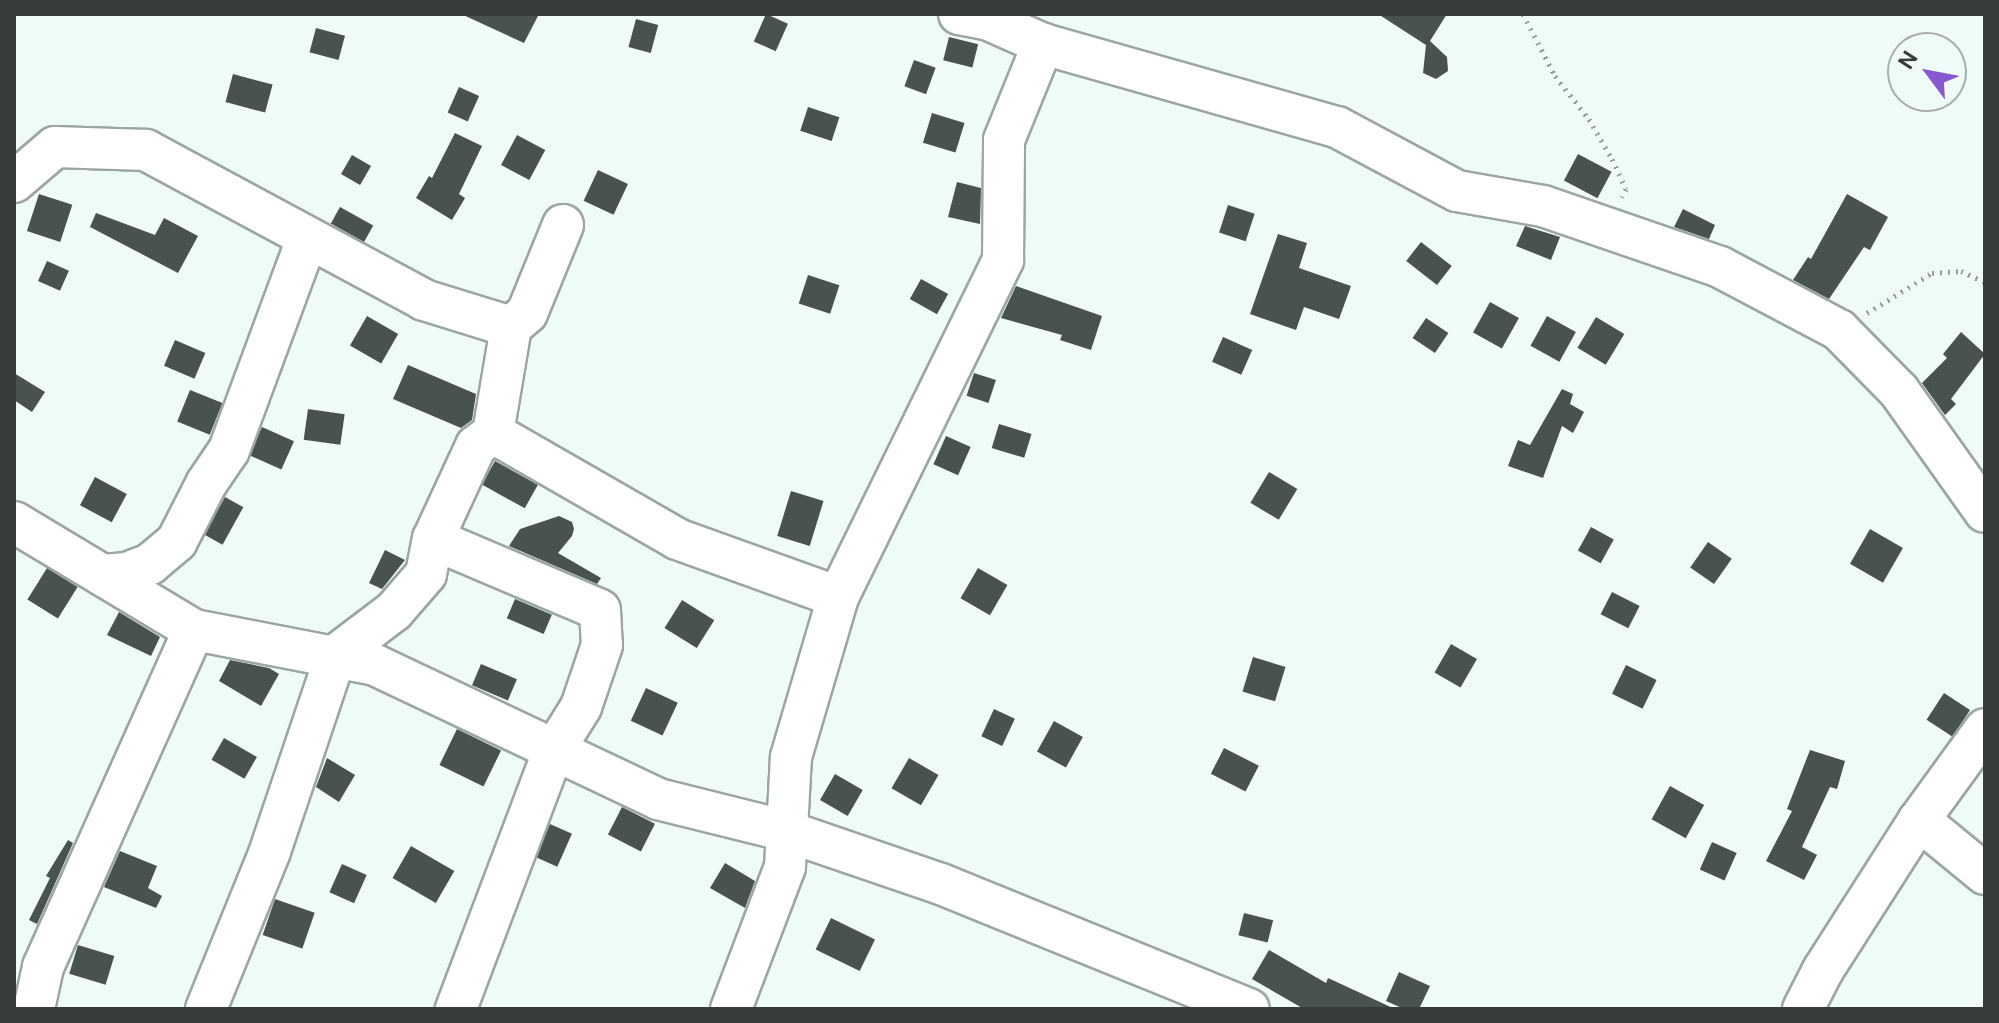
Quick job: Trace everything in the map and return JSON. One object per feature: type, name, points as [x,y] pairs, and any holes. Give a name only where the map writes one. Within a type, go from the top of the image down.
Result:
[{"type":"street","points":[[959,14],[989,20],[1043,44],[1337,127],[1376,144],[1457,191],[1543,206],[1720,267],[1839,330],[1899,391],[1985,512]]},
{"type":"street","points":[[731,1009],[785,867],[791,757],[838,597],[1003,260],[1004,140],[1043,44]]},
{"type":"street","points":[[14,182],[55,147],[146,150],[424,300],[511,327]]},
{"type":"street","points":[[206,1009],[270,851],[336,655],[394,611],[426,574],[433,539],[476,446],[493,433],[511,327],[527,313],[563,225]]},
{"type":"street","points":[[102,575],[127,573],[150,564],[177,541],[206,484],[229,450],[307,239]]},
{"type":"street","points":[[493,433],[677,539],[838,597]]},
{"type":"street","points":[[14,522],[194,630],[336,655],[375,665],[553,752],[658,799],[786,831],[941,884],[1249,1009]]},
{"type":"street","points":[[433,539],[600,610],[602,645],[581,707],[553,752],[456,1009]]},
{"type":"street","points":[[14,1002],[32,1009],[43,967],[194,630]]},
{"type":"street","points":[[1803,1009],[1823,970],[1919,820],[1985,729]]},
{"type":"street","points":[[1919,820],[1985,874]]},
{"type":"path","points":[[1523,14],[1555,76],[1589,119],[1626,189],[1605,225]]},
{"type":"path","points":[[1839,330],[1932,273],[1961,271],[1985,282]]},
{"type":"building","points":[[461,14],[539,14],[524,43]]},
{"type":"building","points":[[766,14],[788,24],[776,51],[754,41]]},
{"type":"building","points":[[1378,14],[1447,14],[1430,41],[1447,57],[1448,71],[1436,79],[1423,73],[1426,45]]},
{"type":"building","points":[[636,19],[658,25],[651,53],[628,47]]},
{"type":"building","points":[[316,28],[345,36],[339,60],[310,52]]},
{"type":"building","points":[[949,37],[978,44],[972,68],[943,60]]},
{"type":"building","points":[[914,60],[936,68],[926,94],[904,86]]},
{"type":"building","points":[[233,74],[273,85],[265,113],[225,102]]},
{"type":"building","points":[[459,87],[479,96],[468,122],[448,113]]},
{"type":"building","points":[[808,107],[839,117],[832,141],[800,131]]},
{"type":"building","points":[[932,113],[965,123],[955,153],[923,143]]},
{"type":"building","points":[[455,133],[482,146],[459,194],[465,198],[452,220],[416,198],[429,176],[432,178]]},
{"type":"building","points":[[517,135],[545,150],[529,180],[501,165]]},
{"type":"building","points":[[1578,154],[1612,172],[1597,198],[1564,180]]},
{"type":"building","points":[[352,155],[371,166],[360,185],[341,174]]},
{"type":"building","points":[[598,170],[628,184],[614,215],[584,201]]},
{"type":"building","points":[[957,182],[981,188],[980,224],[948,217]]},
{"type":"building","points":[[39,194],[72,205],[60,242],[27,231]]},
{"type":"building","points":[[1847,194],[1888,217],[1870,250],[1864,247],[1829,299],[1793,280],[1808,257],[1811,259]]},
{"type":"building","points":[[1228,205],[1255,214],[1246,241],[1219,233]]},
{"type":"building","points":[[340,207],[373,225],[364,242],[331,224]]},
{"type":"building","points":[[1683,209],[1715,225],[1709,239],[1674,227]]},
{"type":"building","points":[[96,213],[155,235],[164,218],[198,236],[178,273],[90,227]]},
{"type":"building","points":[[1525,226],[1560,237],[1551,260],[1516,246]]},
{"type":"building","points":[[1278,234],[1307,243],[1299,268],[1351,286],[1339,319],[1304,307],[1296,330],[1250,314]]},
{"type":"building","points":[[1421,242],[1452,266],[1437,285],[1406,261]]},
{"type":"building","points":[[47,261],[69,271],[60,291],[38,281]]},
{"type":"building","points":[[808,275],[839,285],[830,314],[799,304]]},
{"type":"building","points":[[921,279],[948,294],[937,314],[910,299]]},
{"type":"building","points":[[1016,286],[1102,316],[1091,350],[1060,340],[1062,335],[1001,318]]},
{"type":"building","points":[[1490,302],[1519,318],[1502,349],[1473,333]]},
{"type":"building","points":[[367,316],[398,334],[381,363],[350,345]]},
{"type":"building","points":[[1547,316],[1576,332],[1559,362],[1531,346]]},
{"type":"building","points":[[1596,317],[1624,334],[1606,365],[1577,348]]},
{"type":"building","points":[[1426,318],[1448,333],[1435,353],[1413,338]]},
{"type":"building","points":[[1961,332],[1985,354],[1951,399],[1956,404],[1945,415],[1922,383],[1947,358],[1943,354]]},
{"type":"building","points":[[1223,337],[1252,350],[1241,375],[1212,362]]},
{"type":"building","points":[[175,340],[205,353],[194,379],[164,366]]},
{"type":"building","points":[[408,365],[476,394],[472,420],[461,428],[393,399]]},
{"type":"building","points":[[14,373],[45,392],[32,412],[14,400]]},
{"type":"building","points":[[974,373],[996,380],[988,403],[967,396]]},
{"type":"building","points":[[1562,389],[1573,394],[1570,404],[1584,412],[1573,433],[1562,426],[1543,478],[1508,466],[1518,440],[1530,445]]},
{"type":"building","points":[[190,390],[222,403],[210,435],[177,422]]},
{"type":"building","points":[[308,409],[345,414],[340,445],[304,440]]},
{"type":"building","points":[[999,424],[1032,434],[1024,458],[992,448]]},
{"type":"building","points":[[262,427],[294,441],[281,470],[249,455]]},
{"type":"building","points":[[946,436],[971,447],[958,475],[933,464]]},
{"type":"building","points":[[495,461],[538,485],[525,508],[482,485]]},
{"type":"building","points":[[1269,472],[1297,489],[1279,520],[1250,503]]},
{"type":"building","points":[[95,477],[127,494],[112,522],[80,505]]},
{"type":"building","points":[[791,491],[824,501],[810,546],[777,536]]},
{"type":"building","points":[[225,497],[243,507],[223,545],[204,535]]},
{"type":"building","points":[[559,516],[572,522],[574,529],[558,553],[601,578],[597,584],[509,546],[520,529]]},
{"type":"building","points":[[1591,527],[1614,540],[1601,563],[1578,551]]},
{"type":"building","points":[[1870,529],[1903,548],[1883,583],[1850,564]]},
{"type":"building","points":[[1708,542],[1732,559],[1714,584],[1690,567]]},
{"type":"building","points":[[385,550],[405,560],[382,589],[369,583]]},
{"type":"building","points":[[47,568],[78,587],[58,618],[27,599]]},
{"type":"building","points":[[978,568],[1007,585],[990,615],[960,598]]},
{"type":"building","points":[[1612,592],[1640,606],[1628,628],[1601,614]]},
{"type":"building","points":[[515,599],[552,615],[544,634],[507,618]]},
{"type":"building","points":[[682,600],[714,620],[697,648],[665,628]]},
{"type":"building","points":[[119,612],[160,637],[151,656],[107,635]]},
{"type":"building","points":[[1451,644],[1477,659],[1460,688],[1434,673]]},
{"type":"building","points":[[1253,657],[1286,667],[1275,701],[1242,691]]},
{"type":"building","points":[[230,660],[269,668],[279,674],[261,706],[219,681]]},
{"type":"building","points":[[481,664],[517,679],[508,700],[472,685]]},
{"type":"building","points":[[1626,665],[1657,680],[1643,709],[1612,694]]},
{"type":"building","points":[[646,688],[678,703],[663,735],[631,721]]},
{"type":"building","points":[[1944,693],[1970,710],[1953,737],[1927,720]]},
{"type":"building","points":[[994,709],[1015,719],[1002,746],[981,736]]},
{"type":"building","points":[[1054,721],[1083,737],[1066,768],[1037,752]]},
{"type":"building","points":[[457,729],[501,750],[484,786],[439,765]]},
{"type":"building","points":[[224,738],[257,757],[244,779],[212,760]]},
{"type":"building","points":[[1224,748],[1259,766],[1246,792],[1211,774]]},
{"type":"building","points":[[1810,750],[1845,761],[1837,789],[1830,787],[1802,847],[1817,855],[1804,880],[1766,861],[1792,811],[1787,809]]},
{"type":"building","points":[[327,758],[355,775],[339,802],[316,787]]},
{"type":"building","points":[[909,758],[938,775],[921,805],[892,788]]},
{"type":"building","points":[[835,774],[863,790],[848,816],[820,800]]},
{"type":"building","points":[[1670,786],[1704,805],[1686,838],[1652,819]]},
{"type":"building","points":[[622,807],[655,824],[641,851],[608,835]]},
{"type":"building","points":[[550,824],[572,834],[557,867],[535,857]]},
{"type":"building","points":[[68,840],[73,843],[37,924],[29,920],[50,878],[46,876]]},
{"type":"building","points":[[1712,842],[1737,853],[1724,880],[1700,869]]},
{"type":"building","points":[[411,846],[454,871],[436,903],[392,878]]},
{"type":"building","points":[[120,851],[157,866],[148,888],[162,896],[156,908],[104,887]]},
{"type":"building","points":[[725,863],[755,881],[745,908],[710,888]]},
{"type":"building","points":[[342,864],[367,875],[354,903],[329,892]]},
{"type":"building","points":[[275,899],[315,913],[302,949],[263,935]]},
{"type":"building","points":[[1244,913],[1273,920],[1268,943],[1238,935]]},
{"type":"building","points":[[831,918],[875,939],[860,971],[816,949]]},
{"type":"building","points":[[78,945],[114,956],[106,985],[69,974]]},
{"type":"building","points":[[1269,950],[1326,983],[1328,978],[1395,1009],[1304,1009],[1252,979]]},
{"type":"building","points":[[1399,972],[1430,986],[1419,1009],[1404,1009],[1386,1001]]}]
